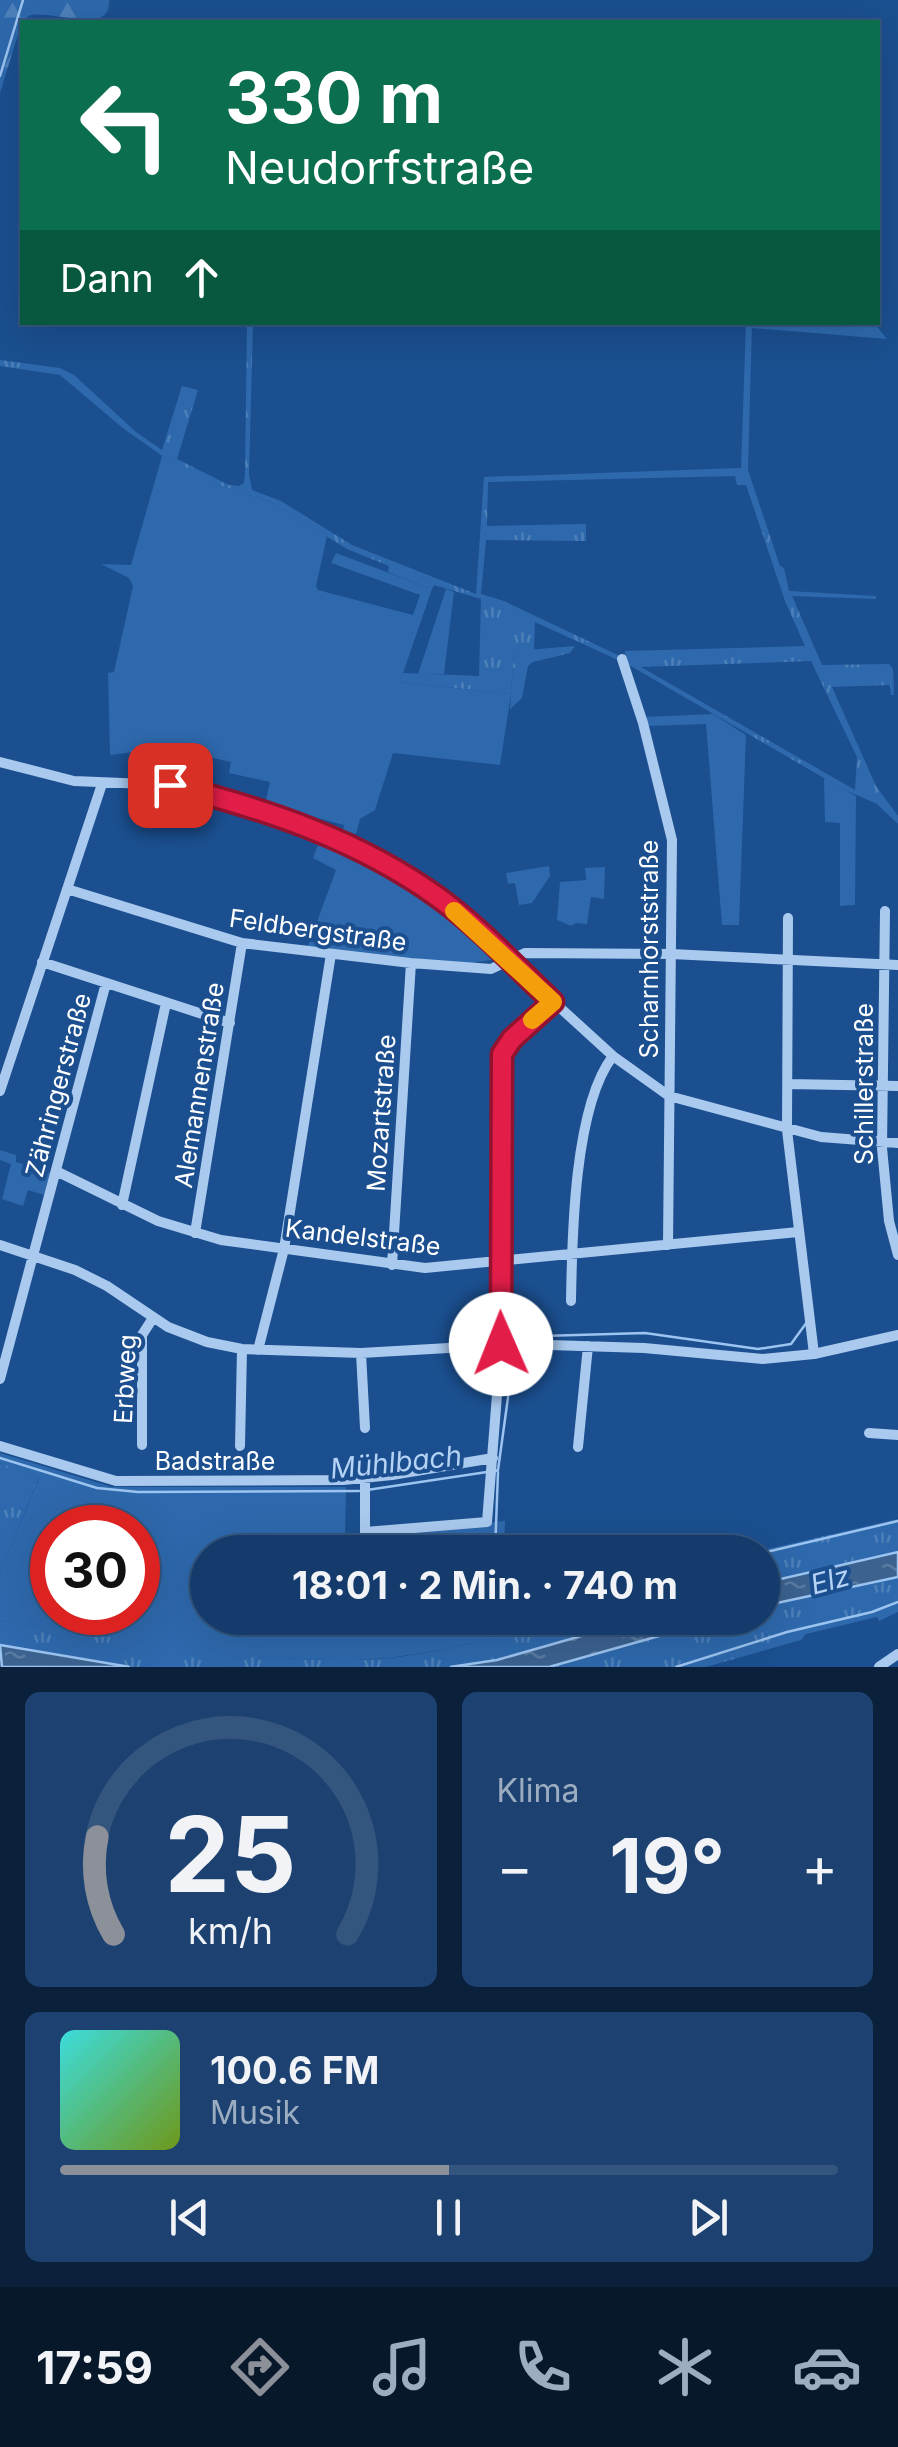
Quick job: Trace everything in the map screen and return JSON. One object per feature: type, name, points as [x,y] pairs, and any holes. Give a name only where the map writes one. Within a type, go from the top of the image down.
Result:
[{"type":"street","name":"Scharnhorststraße","points":[[622,659],[643,723],[672,840],[668,1245]]},
{"type":"street","points":[[0,763],[74,781],[170,785],[330,834],[439,898],[612,1056],[669,1096],[821,1137],[898,1143]]},
{"type":"street","points":[[0,1090],[102,784]]},
{"type":"street","name":"Feldbergstraße","points":[[66,889],[242,943],[411,963],[491,969],[525,952],[670,954],[898,966]]},
{"type":"street","name":"Schillerstraße","points":[[884,911],[886,1197],[898,1255]]},
{"type":"street","points":[[788,918],[787,1130],[814,1354]]},
{"type":"street","name":"Alemannenstraße","points":[[194,1233],[242,943]]},
{"type":"street","points":[[258,1350],[284,1249],[330,954]]},
{"type":"street","points":[[42,962],[230,1022]]},
{"type":"street","name":"Mozartstraße","points":[[392,1265],[411,963]]},
{"type":"street","name":"Zähringerstraße","points":[[0,1379],[106,983]]},
{"type":"street","points":[[122,1205],[166,1002]]},
{"type":"street","points":[[365,1481],[366,1532],[488,1522],[501,1344],[502,1054],[512,1039],[553,1002]]},
{"type":"street","points":[[571,1301],[586,1117],[594,1086],[612,1056]]},
{"type":"street","points":[[788,1084],[898,1086]]},
{"type":"street","name":"Kandelstraße","points":[[56,1171],[122,1205],[194,1233],[392,1265],[452,1268],[798,1232]]},
{"type":"street","points":[[0,1245],[75,1270],[107,1286],[153,1318],[207,1342],[242,1349],[362,1353],[531,1344],[700,1351],[763,1359],[814,1354],[898,1335]]},
{"type":"street","name":"Erbweg","points":[[142,1445],[142,1335],[153,1318]]},
{"type":"street","points":[[578,1447],[588,1346]]},
{"type":"street","points":[[240,1446],[242,1349]]},
{"type":"street","points":[[362,1353],[365,1428]]},
{"type":"street","points":[[868,1433],[898,1435]]},
{"type":"street","name":"Badstraße","points":[[0,1446],[116,1480],[365,1481],[493,1462]]},
{"type":"street","points":[[878,1667],[898,1654]]},
{"type":"green space","points":[[0,0],[109,0],[107,11],[90,20],[38,15],[20,20],[0,93]]},
{"type":"green space","points":[[247,325],[253,325],[249,474],[252,490],[281,501],[352,545],[476,594],[484,477],[741,468],[746,325],[752,325],[748,470],[789,591],[876,596],[792,596],[822,665],[889,664],[893,669],[894,695],[890,685],[832,687],[876,786],[898,816],[898,824],[877,804],[843,789],[629,665],[535,622],[534,650],[514,652],[511,694],[400,682],[403,673],[479,676],[481,599],[434,585],[432,589],[388,572],[389,566],[347,549],[271,502],[221,486],[171,462],[124,429],[60,375],[0,366],[0,360],[60,368],[74,375],[136,432],[162,450],[182,386],[198,390],[177,459],[229,485],[244,483]],"holes":[[[735,476],[737,485],[746,485],[785,601],[805,646],[625,651],[624,658],[504,601],[481,594],[486,540],[586,541],[586,524],[487,526],[488,482]],[[811,661],[857,757],[855,790],[641,667]]]},
{"type":"green space","points":[[876,325],[887,339],[752,328]]},
{"type":"green space","points":[[162,456],[221,486],[271,502],[327,536],[318,590],[413,615],[420,595],[331,563],[336,553],[432,589],[400,682],[511,694],[500,765],[393,753],[375,810],[360,819],[356,834],[343,830],[344,825],[265,804],[270,782],[229,773],[231,762],[166,748],[110,755],[108,673],[114,672],[133,586],[129,578],[101,564],[131,565]]},
{"type":"green space","points":[[446,589],[454,592],[444,674],[418,674]]},
{"type":"green space","points":[[575,646],[570,653],[528,666],[522,698],[510,709],[514,651]]},
{"type":"green space","points":[[713,714],[746,735],[739,925],[722,925],[706,724],[648,726],[644,717]]},
{"type":"green space","points":[[824,778],[856,796],[855,905],[840,906],[840,823],[825,822]]},
{"type":"green space","points":[[320,839],[391,877],[496,959],[466,964],[308,946],[336,870],[313,858]]},
{"type":"green space","points":[[549,866],[550,876],[532,903],[519,905],[515,883],[508,884],[506,873]]},
{"type":"green space","points":[[605,867],[604,899],[591,897],[587,924],[571,926],[557,920],[560,882],[586,880],[585,868]]},
{"type":"green space","points":[[0,1150],[16,1155],[16,1162],[50,1173],[44,1195],[28,1190],[23,1206],[2,1199],[11,1164],[0,1160]]},
{"type":"green space","points":[[0,1453],[112,1487],[346,1487],[345,1535],[190,1535],[190,1635],[505,1636],[392,1657],[308,1660],[99,1635],[160,1635],[160,1505],[30,1505],[30,1625],[0,1621],[0,1572],[39,1478],[0,1463]]},
{"type":"green space","points":[[0,1463],[39,1477],[0,1572]]},
{"type":"green space","points":[[898,1519],[898,1552],[780,1579],[780,1546]]},
{"type":"green space","points":[[505,1521],[505,1535],[345,1535]]},
{"type":"green space","points":[[898,1577],[898,1612],[879,1621],[877,1617],[806,1634],[801,1640],[706,1667],[549,1667],[663,1635],[780,1635],[780,1602]]},
{"type":"green space","points":[[0,1621],[30,1624],[30,1635],[103,1635],[264,1657],[308,1659],[391,1658],[504,1636],[584,1635],[497,1660],[450,1667],[130,1667],[0,1645]]},
{"type":"water","name":"Elz","points":[[898,1552],[898,1577],[780,1602],[780,1579]]},
{"type":"water","points":[[584,1635],[663,1635],[549,1667],[450,1667],[497,1660]]},
{"type":"water","points":[[0,1645],[130,1667],[2,1667]]},
{"type":"waterway","points":[[0,76],[23,0]]},
{"type":"waterway","name":"Mühlbach","points":[[533,1340],[542,1336],[645,1333],[758,1349],[791,1344],[807,1322]]},
{"type":"waterway","name":"Mühlbach","points":[[495,1471],[514,1354],[519,1350]]},
{"type":"waterway","name":"Mühlbach","points":[[0,1458],[97,1488],[138,1492],[359,1491]]},
{"type":"waterway","name":"Mühlbach","points":[[367,1490],[487,1472]]},
{"type":"waterway","points":[[496,1535],[498,1472]]},
{"type":"waterway","points":[[780,1549],[898,1521]]},
{"type":"waterway","points":[[676,1667],[898,1602]]},
{"type":"slow traffic","points":[[454,911],[553,1002],[532,1020]]},
{"type":"route","points":[[170,785],[330,834],[383,862],[439,898],[553,1002],[512,1039],[502,1054],[501,1344]]}]
